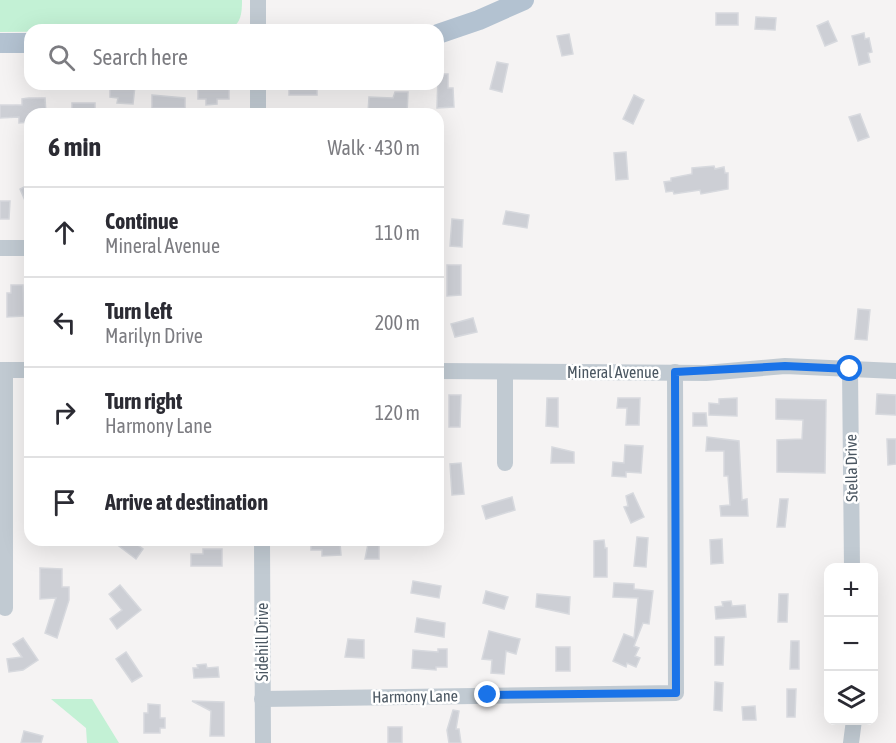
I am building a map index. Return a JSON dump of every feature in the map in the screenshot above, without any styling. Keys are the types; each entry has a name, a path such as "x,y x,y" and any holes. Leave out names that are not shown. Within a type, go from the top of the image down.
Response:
{"main road":[{"path":"444,32 479,20 524,0"},
{"path":"0,43 24,43"}],"street":[{"path":"258,0 258,24"},
{"path":"258,90 258,108"},
{"path":"0,248 24,248"},
{"name":"Mineral Avenue","path":"444,371 675,372 785,366 896,370"},
{"name":"Stella Drive","path":"850,369 852,563"},
{"path":"5,608 2,370 24,370"},
{"path":"505,372 505,463"},
{"name":"Harmony Lane","path":"262,699 676,693 675,372"},
{"name":"Sidehill Drive","path":"262,546 263,743"},
{"path":"851,743 853,725"}],"green space":[{"path":"0,0 242,0 240,19 236,24 24,24 24,32 0,32"},
{"path":"51,699 92,699 119,743 87,743 86,728"}],"building":[{"path":"716,13 738,13 738,25 716,25"},
{"path":"756,17 776,18 775,30 755,29"},
{"path":"828,21 837,41 825,46 817,26"},
{"path":"864,33 865,39 869,38 872,52 868,53 870,62 859,65 852,36"},
{"path":"569,34 573,54 562,56 557,36"},
{"path":"497,62 508,64 502,92 490,89"},
{"path":"444,74 448,74 448,88 453,88 454,107 437,108 438,90 444,90"},
{"path":"110,90 135,90 133,104 117,103 118,98 110,97"},
{"path":"198,90 229,90 229,99 217,99 217,104 206,105 206,99 198,99"},
{"path":"289,90 317,90 317,95 289,95"},
{"path":"395,92 408,92 407,108 368,108 369,97 393,98"},
{"path":"152,95 185,98 185,108 152,108"},
{"path":"634,95 644,100 633,124 623,119"},
{"path":"45,98 46,108 24,108 24,123 19,123 19,117 0,118 0,105 22,105 22,99"},
{"path":"72,103 95,103 95,108 72,108"},
{"path":"860,114 869,137 858,141 849,117"},
{"path":"626,152 628,179 616,180 614,153"},
{"path":"714,166 715,169 724,167 725,173 728,173 728,189 701,194 700,190 674,194 673,191 666,192 664,182 671,181 671,178 692,174 692,168"},
{"path":"0,201 10,201 9,219 0,219"},
{"path":"506,211 529,215 527,228 503,224"},
{"path":"452,219 463,220 462,247 450,246"},
{"path":"447,265 461,265 461,295 447,296"},
{"path":"11,285 23,285 24,316 7,317 7,293 11,293"},
{"path":"858,309 870,310 867,340 855,339"},
{"path":"473,318 477,332 455,337 451,324"},
{"path":"877,394 896,395 896,415 876,414"},
{"path":"449,395 461,395 460,427 449,427"},
{"path":"547,398 558,398 558,427 546,426"},
{"path":"618,398 640,398 639,425 626,425 627,408 617,408"},
{"path":"737,398 737,416 709,415 709,403 719,404 719,399"},
{"path":"776,399 826,400 825,473 777,472 777,440 802,439 803,420 776,419"},
{"path":"693,413 706,413 707,426 693,426"},
{"path":"707,437 739,441 742,500 747,499 748,516 721,516 720,506 730,505 728,476 724,476 724,451 706,451"},
{"path":"887,439 896,439 896,464 888,465"},
{"path":"625,445 643,446 641,473 626,472 626,477 612,476 613,462 624,463"},
{"path":"552,447 574,452 574,463 551,463"},
{"path":"461,463 464,494 452,495 450,464"},
{"path":"633,493 644,517 631,523 624,507 628,506 626,496"},
{"path":"512,497 515,510 486,519 482,506"},
{"path":"780,499 788,499 785,527 777,527"},
{"path":"637,537 648,538 646,567 634,566"},
{"path":"722,539 723,563 711,564 710,540"},
{"path":"604,540 605,548 607,548 607,577 594,577 594,541"},
{"path":"119,546 139,546 143,549 136,559"},
{"path":"311,546 340,546 341,555 322,556 322,550 311,550"},
{"path":"368,546 379,546 379,559 365,559"},
{"path":"203,549 222,549 222,566 191,566 191,554 203,554"},
{"path":"40,568 62,569 62,587 69,587 69,600 57,638 45,633 56,598 40,599"},
{"path":"413,581 441,586 439,598 411,593"},
{"path":"614,583 634,584 634,589 653,591 649,624 643,623 634,646 639,648 635,656 640,658 636,667 627,663 626,667 613,661 624,634 634,638 638,598 613,597"},
{"path":"120,585 141,610 117,629 110,619 122,610 109,594"},
{"path":"486,591 508,597 504,609 483,603"},
{"path":"537,594 570,597 569,614 536,607"},
{"path":"779,594 788,594 787,622 778,622"},
{"path":"731,601 732,606 745,605 746,617 716,619 715,607 723,606 722,602"},
{"path":"417,618 445,623 444,637 415,632"},
{"path":"489,631 520,639 516,654 506,651 504,674 491,673 492,660 482,659"},
{"path":"715,637 724,637 723,665 715,665"},
{"path":"23,638 38,660 23,670 9,672 7,659 22,657 13,644"},
{"path":"348,639 364,640 364,658 345,657"},
{"path":"791,641 799,641 799,669 790,669"},
{"path":"556,647 570,647 570,671 556,671"},
{"path":"438,649 447,649 447,667 436,667 436,670 412,668 413,650 438,652"},
{"path":"126,652 142,676 132,682 116,659"},
{"path":"206,664 207,668 218,667 219,677 194,678 193,668"},
{"path":"715,682 723,683 722,711 714,710"},
{"path":"787,689 796,689 795,717 787,717"},
{"path":"192,701 224,702 224,736 210,736 211,711"},
{"path":"148,704 160,705 160,718 165,718 165,728 160,728 160,733 144,733 144,713 148,713"},
{"path":"755,706 756,720 743,720 742,707"},
{"path":"453,710 459,711 456,729 459,729 461,743 449,743 447,730"},
{"path":"388,727 402,727 402,743 388,743"},
{"path":"24,731 43,736 41,743 21,743"}],"route":[{"path":"488,695 676,693 675,372 706,373 785,366 850,369"}]}
